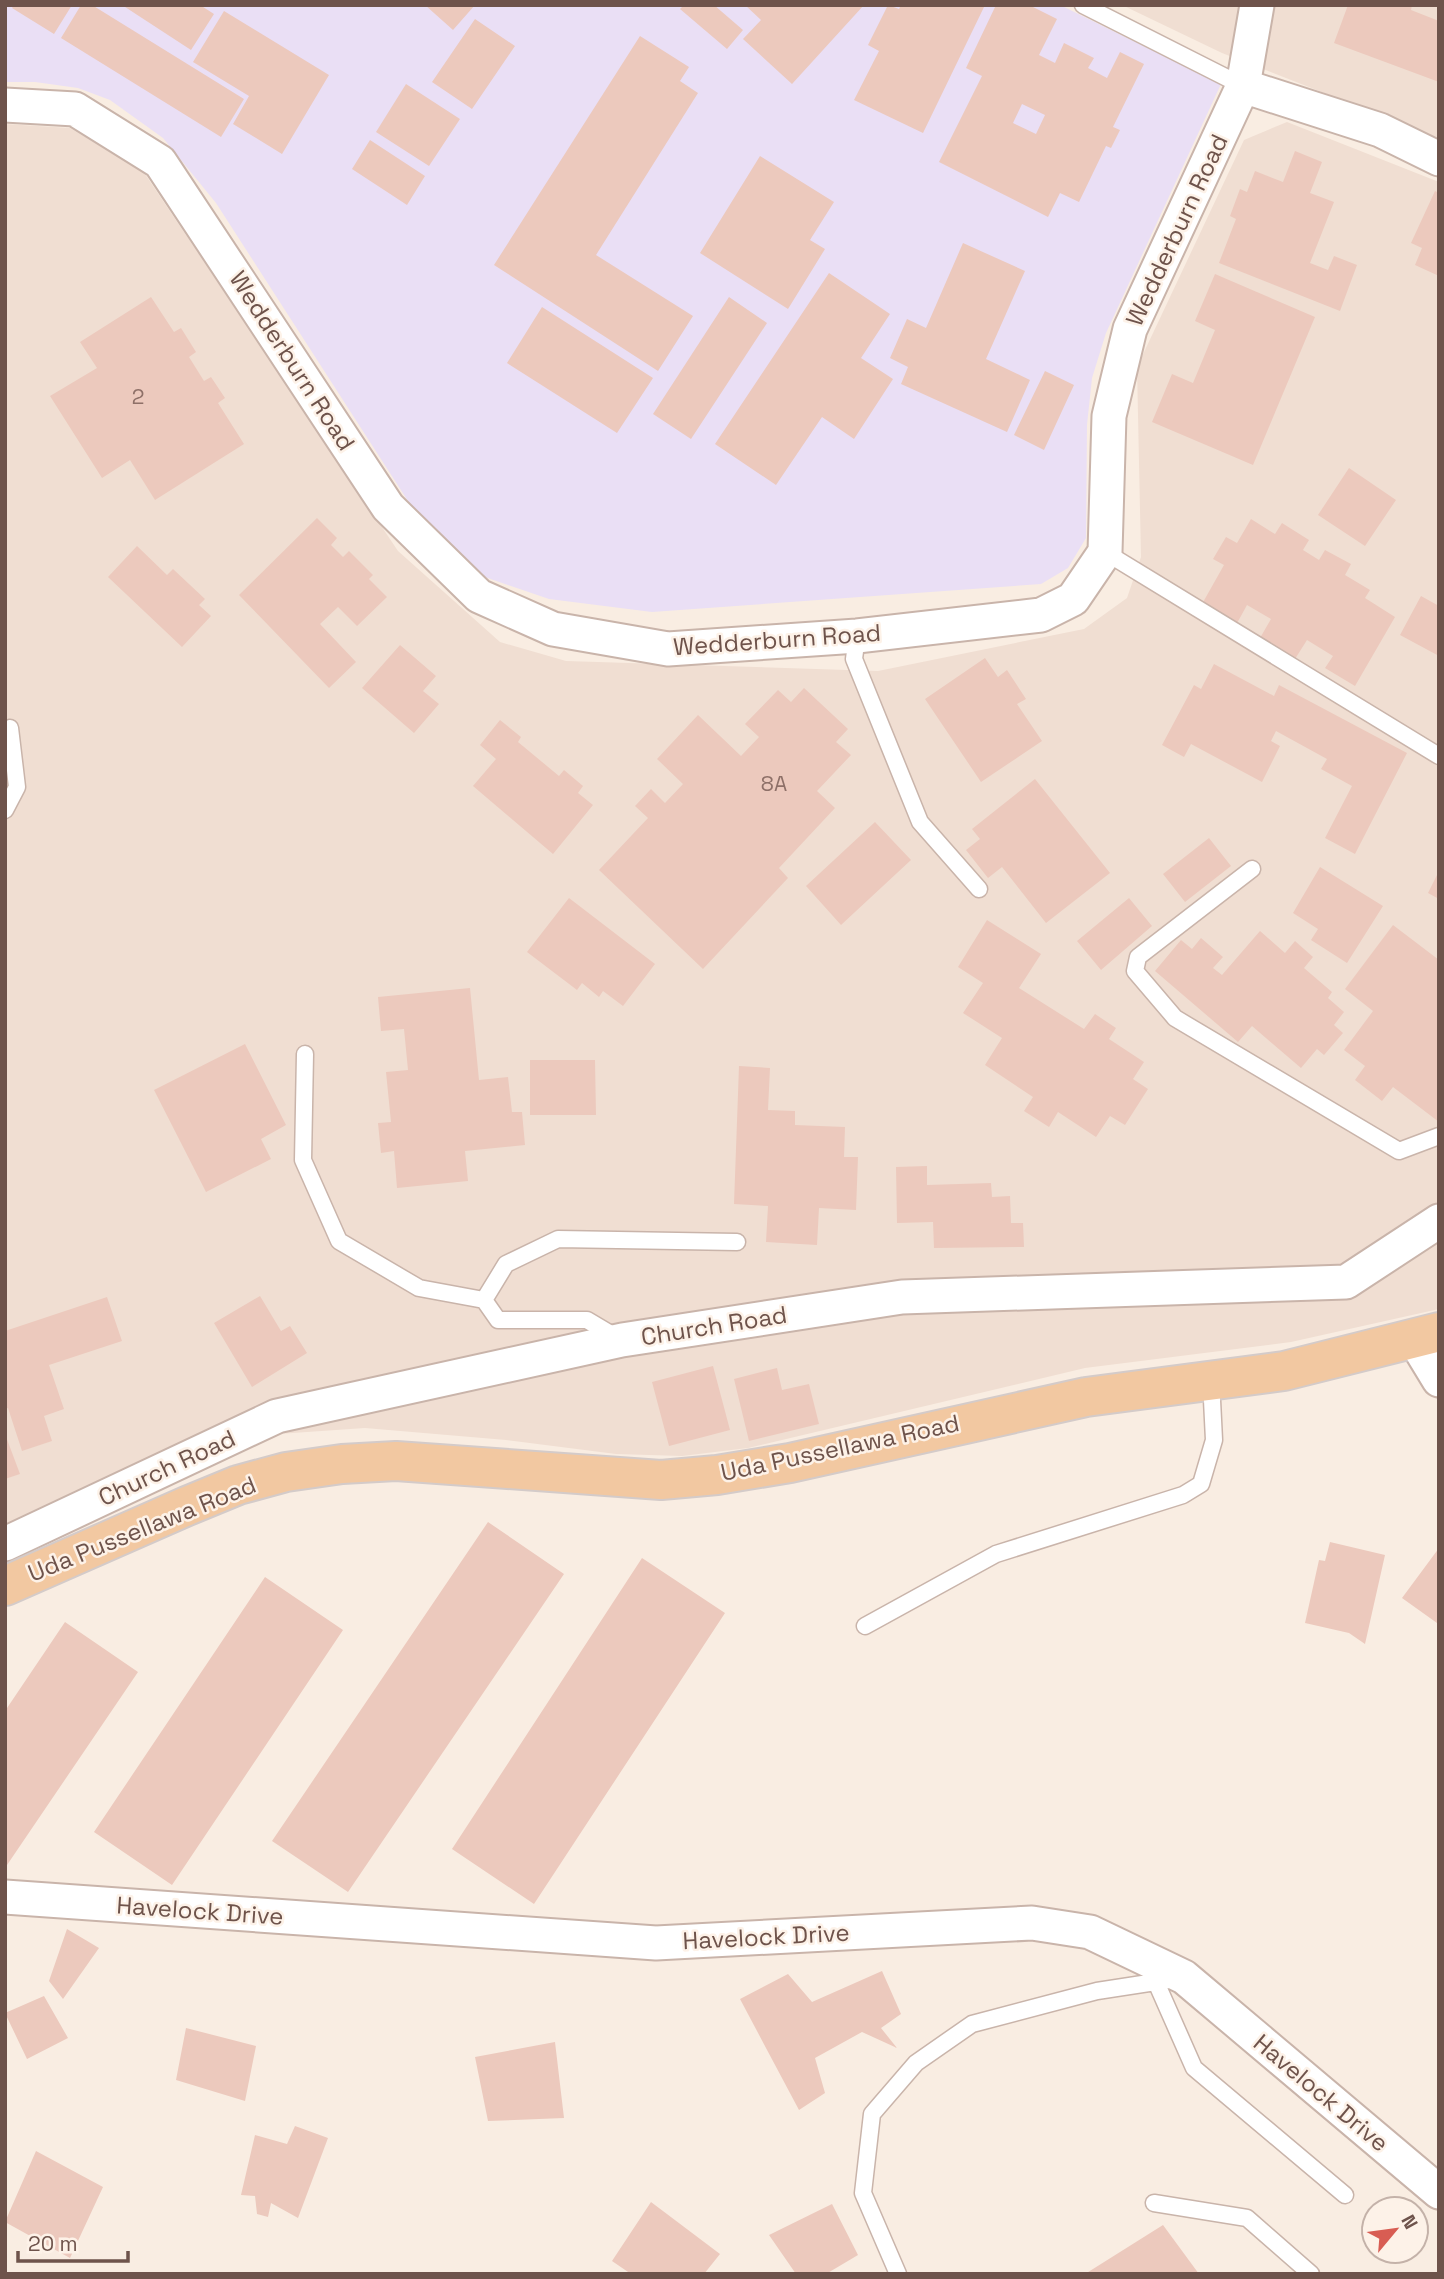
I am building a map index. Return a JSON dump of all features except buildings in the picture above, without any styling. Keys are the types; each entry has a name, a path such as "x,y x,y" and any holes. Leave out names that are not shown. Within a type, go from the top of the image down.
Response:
{"main road":[{"name":"Uda Pussellawa Road","path":"5,1586 238,1485 286,1472 342,1464 396,1461 661,1480 717,1475 790,1464 1086,1397 1284,1371 1426,1335"}],"street":[{"name":"Wedderburn Road","path":"5,104 75,109 160,162 388,507 479,596 553,629 668,649 857,636 1041,615 1073,599 1105,552 1109,416 1130,329 1243,86 1257,5"},
{"path":"1243,86 1380,130 1439,159"},
{"name":"Church Road","path":"5,1544 277,1416 622,1340 902,1297 1346,1282 1439,1221"},
{"path":"1426,1335 1439,1380"},
{"name":"Havelock Drive","path":"5,1897 656,1943 1032,1923 1090,1932 1170,1979 1439,2192"}],"lane":[{"path":"1083,5 1243,86"},
{"path":"1105,552 1439,756"},
{"path":"857,636 854,659 920,822 979,889"},
{"path":"5,810 17,787 10,729"},
{"path":"1252,869 1138,957 1135,971 1175,1018 1399,1151 1439,1136"},
{"path":"305,1054 303,1160 339,1241 419,1288 485,1300 498,1320 587,1320 622,1340"},
{"path":"485,1300 506,1264 558,1239 737,1242"},
{"path":"865,1626 996,1554 1183,1495 1200,1484 1214,1440 1211,1380"},
{"path":"898,2274 863,2193 872,2114 916,2063 972,2024 1097,1991 1170,1979 1194,2068 1345,2195"},
{"path":"1154,2203 1247,2218 1311,2274"}],"shaded area":[{"path":"5,5 1060,5 1221,84 1106,333 1092,378 1087,425 1086,538 1068,568 1041,584 652,612 549,599 479,575 417,515 216,203 163,138 110,100 78,88 35,82 5,82"},
{"path":"1122,5 1439,5 1439,138 1222,53"},
{"path":"1287,122 1439,182 1439,1309 1291,1342 1085,1368 748,1448 682,1456 616,1454 506,1440 365,1428 278,1434 221,1457 5,1561 5,124 70,128 143,171 398,551 500,642 566,661 878,671 1084,629 1127,598 1141,557 1137,367 1244,140"}]}
